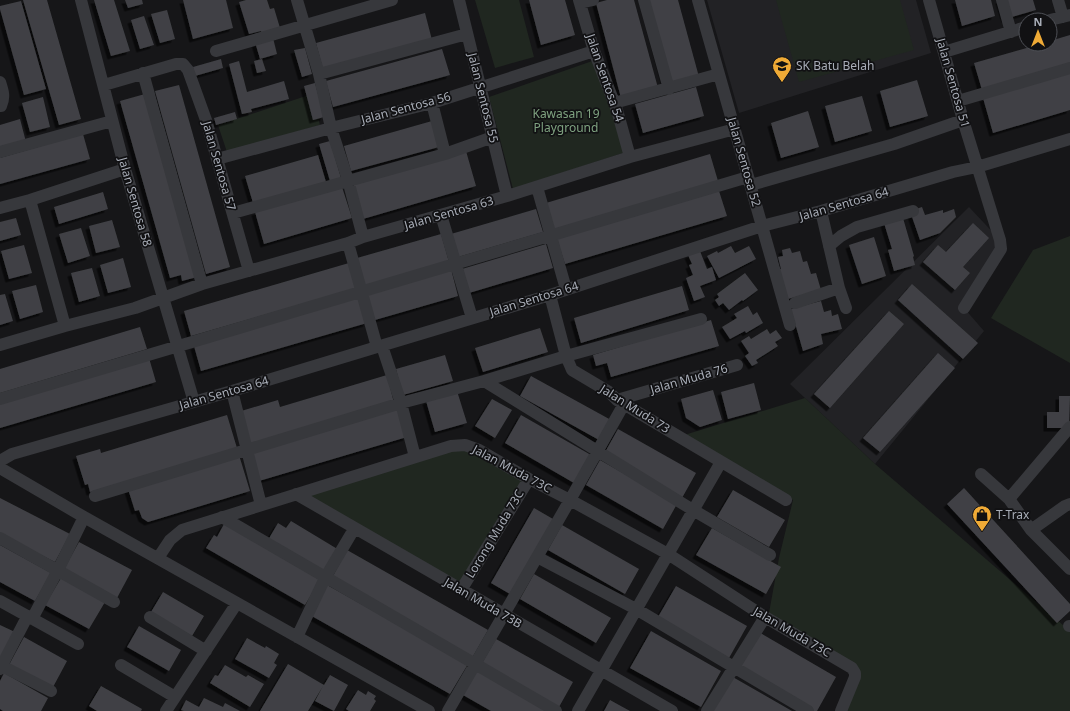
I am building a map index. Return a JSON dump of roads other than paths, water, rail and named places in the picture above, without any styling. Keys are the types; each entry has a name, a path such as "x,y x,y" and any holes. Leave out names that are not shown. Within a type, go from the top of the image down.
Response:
{"street":[{"name":"Jalan Sentosa 58","path":"81,0 125,169 194,402"},
{"path":"297,0 319,74 331,128 348,180 363,237"},
{"path":"216,51 304,24 392,0"},
{"name":"Jalan Sentosa 55","path":"459,0 508,196"},
{"path":"579,2 593,0"},
{"path":"644,0 669,89"},
{"name":"Jalan Sentosa 52","path":"698,0 790,325"},
{"name":"Jalan Sentosa 51","path":"929,0 963,120 1000,240 1001,248 964,308"},
{"path":"1002,0 1011,32"},
{"path":"1058,0 1066,16"},
{"name":"Jalan Sentosa 54","path":"579,2 594,51 614,103 630,157"},
{"path":"944,52 1018,30"},
{"path":"319,74 467,34"},
{"name":"Jalan Sentosa 56","path":"217,159 331,128 432,103 594,51"},
{"name":"Jalan Sentosa 57","path":"143,73 176,64 183,64 188,70 206,120 249,271"},
{"path":"958,101 1070,68"},
{"path":"104,85 143,73 202,284"},
{"path":"614,103 719,74"},
{"path":"0,82 4,93 4,100 0,106"},
{"path":"432,103 445,154"},
{"path":"0,399 551,236 749,181 894,144 963,120"},
{"path":"0,152 112,121"},
{"name":"Jalan Sentosa 63","path":"0,345 135,308 202,284 508,196 630,157 735,129"},
{"path":"233,213 445,154 493,137"},
{"name":"Jalan Sentosa 64","path":"0,461 12,454 379,347 762,226 821,211 953,172 977,167 1070,139"},
{"path":"0,208 30,200 125,169"},
{"path":"537,187 566,289"},
{"path":"30,200 65,326"},
{"path":"821,211 839,288 846,308"},
{"path":"829,246 841,236 858,227 913,211"},
{"path":"441,215 472,318"},
{"path":"348,243 360,292 401,404 415,457"},
{"path":"795,303 839,288"},
{"name":"Jalan Muda 73","path":"550,294 566,356 572,370 609,392 621,402 786,500"},
{"path":"95,496 247,449 401,404 566,356 701,319"},
{"name":"Jalan Muda 76","path":"621,402 737,365"},
{"path":"484,381 693,510 770,555"},
{"path":"232,391 261,505"},
{"path":"448,711 570,500 597,451 621,402"},
{"path":"1009,499 1070,427"},
{"name":"Jalan Muda 73C","path":"158,558 170,540 182,530 451,446 465,444 479,450 529,479 668,554 765,617 847,664 854,670 855,676 841,711"},
{"path":"578,711 721,462"},
{"path":"0,468 84,517 429,711"},
{"path":"981,474 1009,499 1031,530 1070,569"},
{"name":"Lorong Muda 73C","path":"461,590 529,479"},
{"name":"Jalan Muda 73B","path":"296,494 354,529 672,711"},
{"path":"1031,530 1070,504"},
{"path":"51,691 1,667 58,570 84,517"},
{"path":"222,517 556,711"},
{"path":"297,637 325,578 354,529"},
{"path":"0,538 114,602"},
{"path":"537,557 636,609 808,711"},
{"path":"0,601 78,644"},
{"path":"166,711 237,603"},
{"path":"707,711 765,617"},
{"path":"150,618 206,651"},
{"path":"121,665 176,697"}],"place":[{"name":"SK Batu Belah","path":"782,83"},
{"name":"T-Trax","path":"982,532"}],"park label":[{"name":"Kawasan 19 Playground","path":"566,121"}]}
